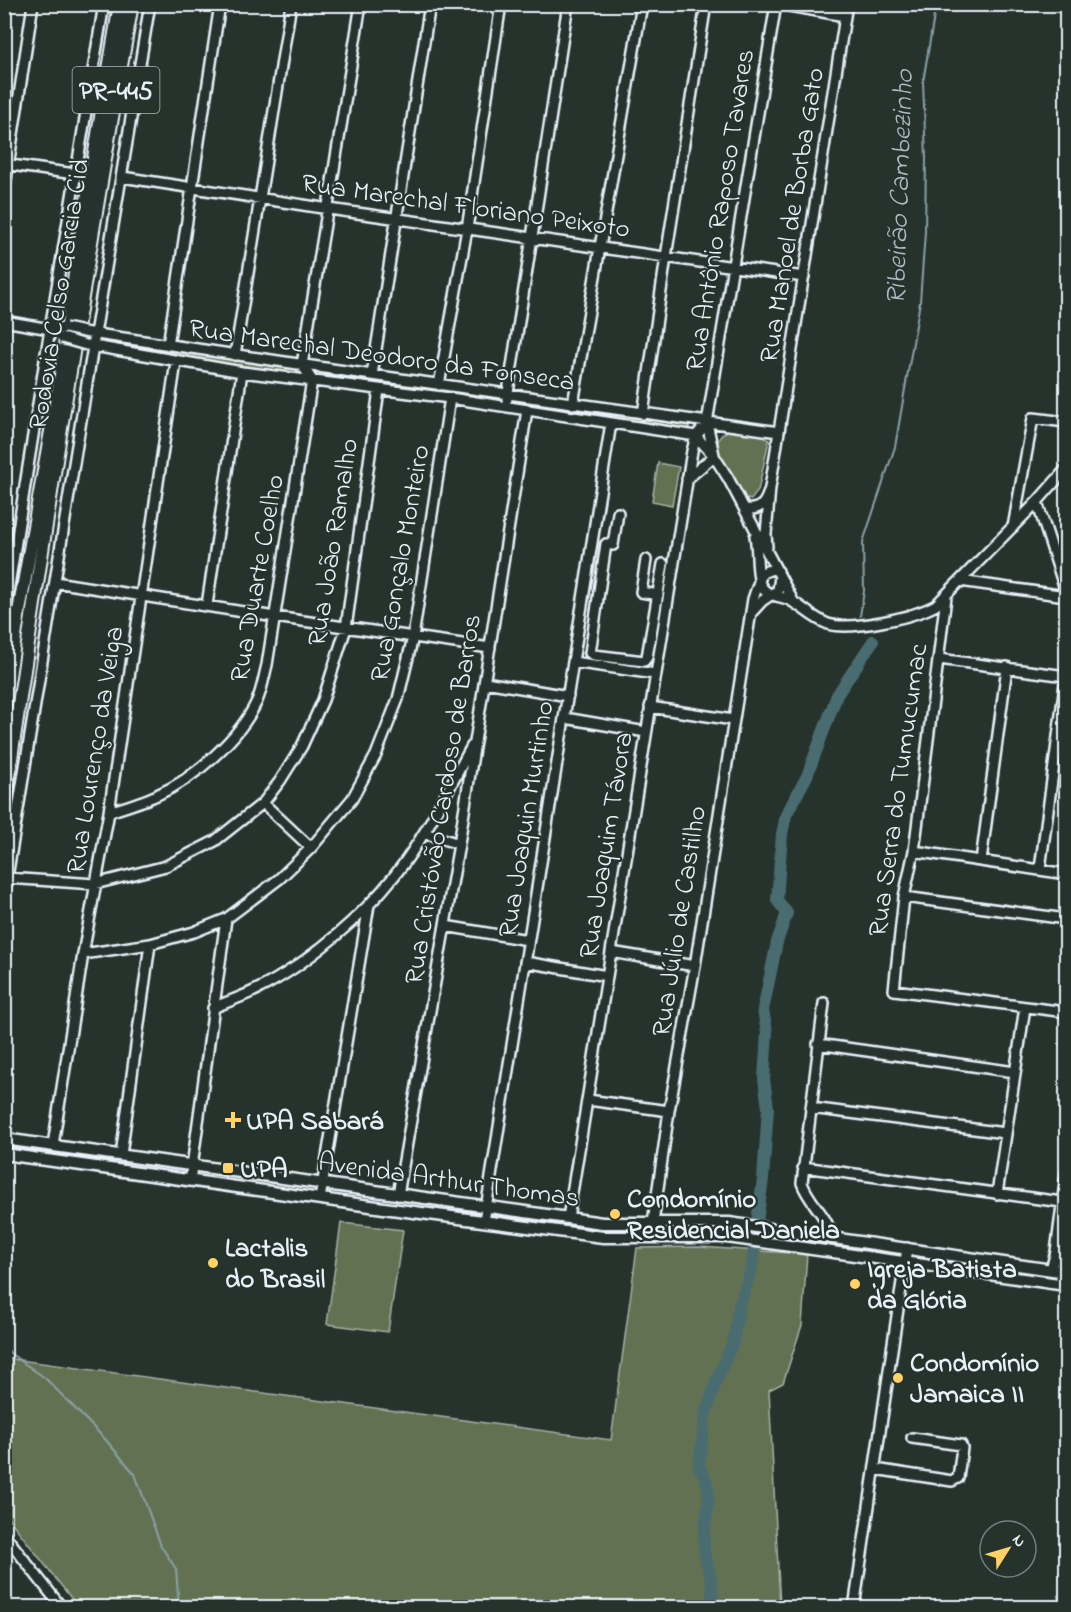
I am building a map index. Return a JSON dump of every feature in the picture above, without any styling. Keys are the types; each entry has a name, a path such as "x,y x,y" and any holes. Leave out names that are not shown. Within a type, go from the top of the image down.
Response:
{"highway":[{"name":"Rodovia Celso Garcia Cid","path":"4,709 120,4"},
{"name":"Rodovia Celso Garcia Cid","path":"4,806 51,484 101,176 132,4"}],"main road":[{"name":"Avenida Arthur Thomas","path":"4,1139 568,1218 602,1222 729,1223 1060,1271"},
{"path":"75,1164 77,1156 84,1149"},
{"name":"Avenida Arthur Thomas","path":"4,1155 603,1237 727,1237 1063,1284"}],"street":[{"path":"4,193 33,4"},
{"name":"PR-445","path":"4,617 104,4"},
{"name":"PR-445","path":"4,896 55,582 89,346 122,177 150,4"},
{"path":"168,345 220,4"},
{"path":"235,355 291,4"},
{"path":"312,380 302,365 361,4"},
{"path":"372,375 430,4"},
{"path":"439,385 467,229 501,4"},
{"path":"506,407 568,4"},
{"path":"573,404 642,4"},
{"path":"643,414 706,4"},
{"path":"777,4 845,16"},
{"name":"Rua Antônio Raposo Tavares","path":"707,423 777,4"},
{"name":"Rua Manoel de Borba Gato","path":"779,432 847,4"},
{"path":"7,164 75,174"},
{"name":"Rua Marechal Floriano Peixoto","path":"122,177 396,219 804,277"},
{"path":"4,321 50,329 62,338 89,346 176,362 450,398 696,436 714,456 793,601"},
{"name":"Rua Marechal Deodoro da Fonseca","path":"50,329 65,328 439,385 779,432"},
{"name":"Rua Lourenço da Veiga","path":"53,1145 83,954 109,812 176,362"},
{"path":"207,605 242,372"},
{"name":"Rua Duarte Coelho","path":"109,812 158,795 194,772 227,743 243,724 257,700 267,665 312,380"},
{"name":"Rua João Ramalho","path":"7,878 96,884 166,866 215,841 263,802 280,781 302,746 323,700 346,627 379,390"},
{"name":"Rua Gonçalo Monteiro","path":"83,954 150,944 194,932 226,919 279,879 311,848 352,799 376,755 398,699 413,637 450,398"},
{"name":"Rua Cristóvão Cardoso de Barros","path":"398,1195 459,844 527,410"},
{"path":"1013,527 1033,418 1066,422"},
{"name":"Rua Joaquin Murtinho","path":"484,1221 611,423"},
{"path":"707,423 714,456"},
{"name":"Rua Joaquim Távora","path":"568,1218 687,479 696,436 707,423"},
{"path":"768,552 766,534 770,488 779,432"},
{"path":"687,479 714,456"},
{"path":"779,573 766,570 759,579 762,587 772,595 793,601 816,619 829,624 845,626 879,622 928,610 946,597 1066,469"},
{"path":"744,509 756,510 763,506 770,488"},
{"path":"960,581 1066,594 1037,502"},
{"path":"618,513 613,545 606,544 590,650 594,655 612,662 655,674"},
{"name":"Rua Júlio de Castilho","path":"651,1237 669,1112 695,966 733,720 753,599 759,579 759,551 753,526"},
{"path":"646,560 641,592 657,595"},
{"path":"573,662 644,661 647,657 663,564"},
{"path":"752,612 780,586 779,573"},
{"path":"55,582 490,648"},
{"name":"Rua Serra do Tumucumac","path":"946,597 914,851 904,897 894,990 1025,1007"},
{"path":"939,659 1066,676 1041,869"},
{"path":"981,861 1007,667"},
{"path":"485,682 568,696"},
{"path":"650,707 733,720"},
{"path":"565,718 646,732"},
{"path":"213,1008 261,988 300,963 369,905 396,875 424,833 476,738"},
{"path":"263,802 311,848"},
{"path":"424,833 459,844"},
{"path":"914,851 1066,874"},
{"path":"904,897 1066,919"},
{"path":"320,1199 369,905"},
{"path":"190,1181 226,919"},
{"path":"445,926 528,939"},
{"path":"121,1155 150,944"},
{"path":"611,952 695,966"},
{"path":"525,962 607,976"},
{"path":"824,1003 802,1183 806,1194 831,1227 832,1237"},
{"path":"997,1194 1025,1007 1066,1012"},
{"path":"818,1044 1015,1072"},
{"path":"588,1100 669,1112"},
{"path":"811,1108 1005,1133"},
{"path":"803,1167 1062,1202"},
{"path":"1063,1284 1056,1252 1066,1175"},
{"path":"1059,1217 1066,1224"},
{"path":"1056,1252 1060,1242 1066,1236"},
{"path":"854,1608 907,1248"},
{"path":"1060,1271 1066,1257"},
{"path":"875,1469 952,1481 958,1478 963,1448 961,1445 912,1438"},
{"path":"4,1534 62,1608"}],"green space":[{"path":"98,341 302,369 304,374 99,347"},
{"path":"322,371 500,397 502,400 501,402 321,378 319,374"},
{"path":"514,399 687,423 689,427 686,429 516,405 513,403"},
{"path":"729,430 761,434 769,440 758,491 751,500 744,498 717,448 720,437"},
{"path":"658,463 679,467 672,505 652,501"},
{"path":"341,1223 403,1230 388,1332 327,1324"},
{"path":"699,1247 807,1254 802,1325 783,1383 769,1390 780,1607 78,1607 5,1514 5,1358 611,1440 637,1248"}],"waterway":[{"name":"Ribeirão Cambezinho","path":"860,616 864,591 863,542 895,447 920,302 925,232 926,158 923,82 936,4"},
{"name":"Ribeirão Cambezinho","path":"757,1222 763,1179 768,1108 764,1079 767,1032 763,1010 777,942 787,913 777,900 782,834 786,815 807,776 837,695 873,641"},
{"name":"Ribeirão Cambezinho","path":"710,1608 712,1584 704,1549 709,1497 705,1477 699,1467 705,1415 733,1342 739,1306 752,1267 754,1250"},
{"path":"4,1345 11,1354 45,1378 105,1439 135,1474 161,1546 176,1569 179,1608"}],"place":[{"name":"UPA Sabará","path":"233,1120"},
{"name":"UPA","path":"228,1168"},
{"name":"Condomínio Residencial Daniela","path":"615,1214"},
{"name":"Lactalis do Brasil","path":"213,1263"},
{"name":"Igreja Batista da Glória","path":"855,1284"},
{"name":"Condomínio Jamaica II","path":"898,1378"}]}
